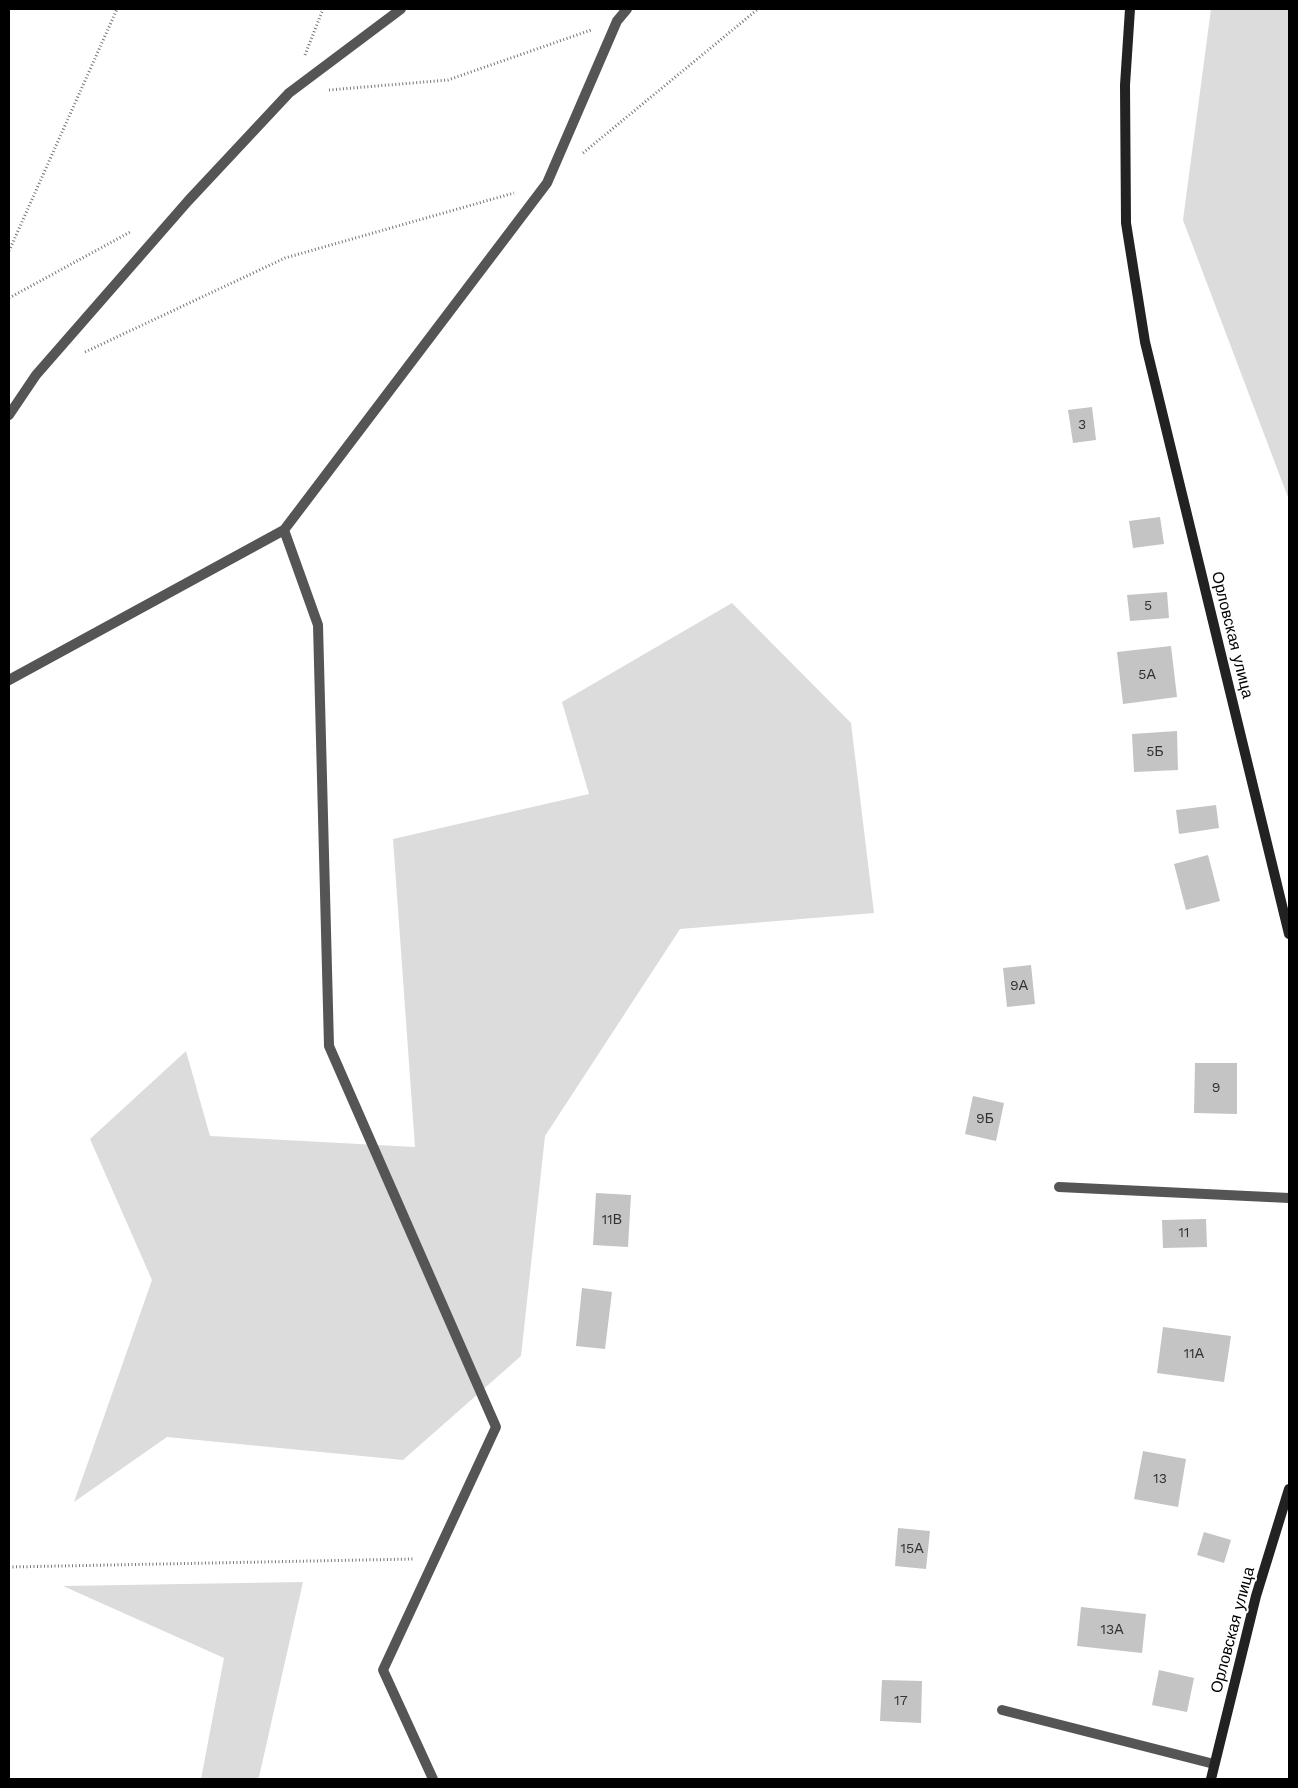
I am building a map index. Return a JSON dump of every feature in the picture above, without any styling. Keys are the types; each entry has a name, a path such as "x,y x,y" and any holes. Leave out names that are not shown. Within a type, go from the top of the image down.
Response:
{"main road":[{"name":"Орловская улица","path":"1130,9 1125,86 1126,223 1145,342 1289,934"},
{"name":"Орловская улица","path":"1211,1779 1256,1596 1289,1489"}],"street":[{"path":"9,415 36,375 188,201 289,93 402,9"},
{"path":"9,680 284,530 547,183 617,21 627,9"},
{"path":"284,530 318,625 329,1046 496,1427 383,1670 433,1779"},
{"path":"1059,1187 1289,1198"},
{"path":"1002,1710 1214,1764"}],"path":[{"path":"9,252 117,9"},
{"path":"303,60 323,9"},
{"path":"577,158 758,9"},
{"path":"329,90 448,80 617,21"},
{"path":"81,354 285,258 547,183"},
{"path":"9,298 136,229"},
{"path":"9,1567 435,1558"}],"shaded area":[{"path":"1211,9 1289,9 1289,500 1183,220"},
{"path":"732,603 851,723 874,913 680,929 545,1136 521,1356 403,1460 167,1437 74,1502 152,1280 90,1139 186,1051 210,1136 415,1147 393,839 589,794 562,702"},
{"path":"303,1582 259,1777 256,1779 201,1779 224,1658 63,1586"}],"building":[{"path":"1092,407 1096,440 1073,443 1068,410"},
{"path":"1160,517 1164,544 1133,548 1129,521"},
{"path":"1167,592 1169,618 1130,621 1127,595"},
{"path":"1171,646 1177,697 1123,704 1117,652"},
{"path":"1177,731 1178,770 1134,772 1132,734"},
{"path":"1216,805 1219,828 1179,834 1176,810"},
{"path":"1208,855 1220,901 1186,910 1174,864"},
{"path":"1031,965 1035,1004 1007,1007 1003,968"},
{"path":"1195,1063 1237,1063 1237,1114 1194,1113"},
{"path":"973,1096 1004,1103 996,1141 965,1134"},
{"path":"596,1193 631,1195 628,1247 593,1245"},
{"path":"1206,1219 1207,1247 1163,1248 1162,1220"},
{"path":"582,1288 612,1292 605,1349 576,1346"},
{"path":"1163,1327 1231,1336 1224,1382 1157,1373"},
{"path":"1143,1451 1186,1459 1178,1507 1134,1499"},
{"path":"898,1528 930,1531 926,1569 895,1566"},
{"path":"1204,1532 1231,1540 1224,1563 1197,1555"},
{"path":"1081,1607 1146,1614 1142,1653 1077,1646"},
{"path":"1159,1670 1194,1678 1187,1712 1152,1705"},
{"path":"882,1680 922,1681 921,1723 880,1721"}]}
